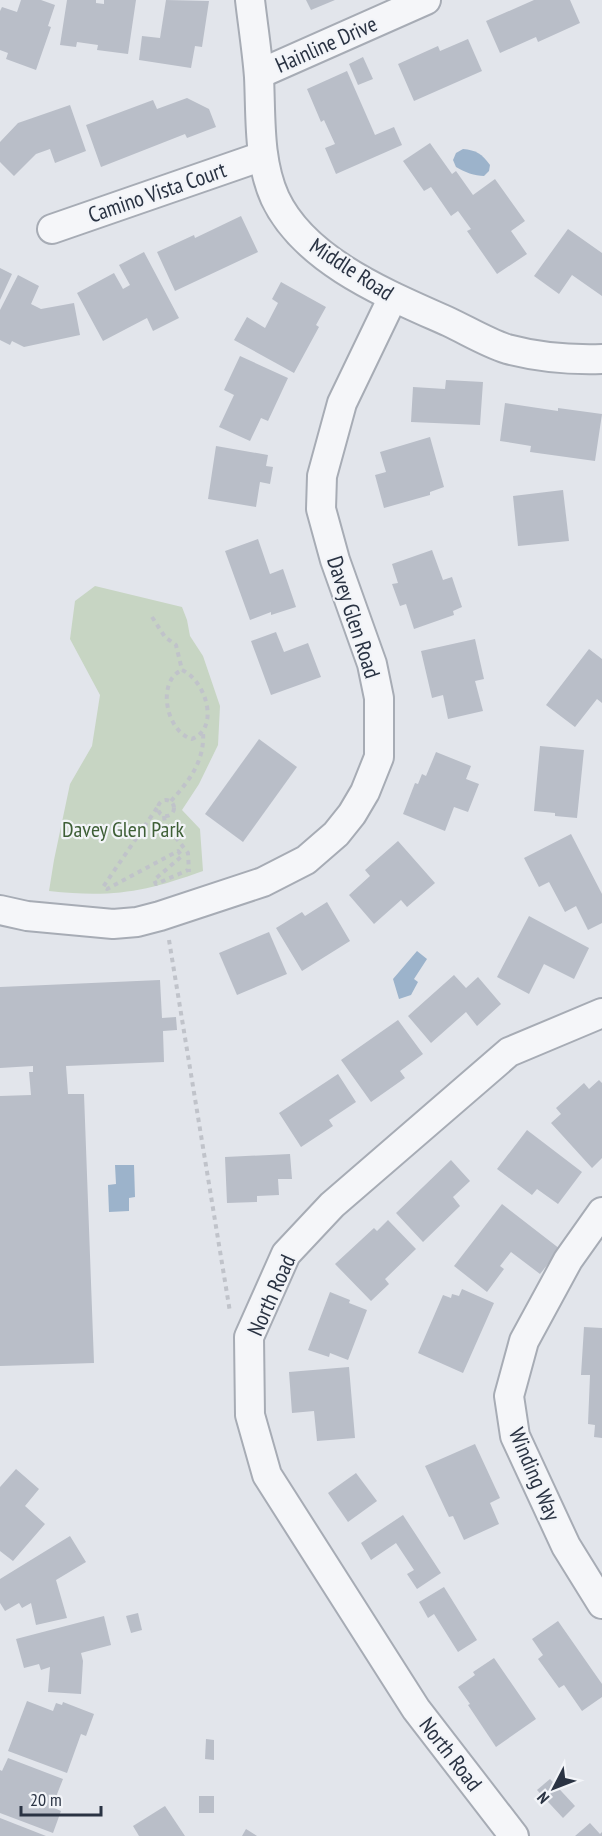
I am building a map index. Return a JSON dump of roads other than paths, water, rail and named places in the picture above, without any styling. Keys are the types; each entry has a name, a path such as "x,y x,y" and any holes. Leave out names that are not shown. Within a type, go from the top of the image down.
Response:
{"street":[{"name":"Middle Road","path":"250,0 259,74 263,156 275,198 293,226 319,252 355,276 393,297 506,348 554,357 602,359"},
{"name":"Hainline Drive","path":"259,74 426,0"},
{"name":"Camino Vista Court","path":"52,228 263,156"},
{"name":"Davey Glen Road","path":"0,910 27,916 113,924 137,922 160,916 263,882 306,860 336,834 365,792 379,757 379,698 372,664 335,560 321,509 322,476 342,403 393,297"},
{"name":"North Road","path":"514,1836 416,1709 267,1475 250,1415 249,1337 286,1254 332,1205 509,1052 602,1013"},
{"name":"Winding Way","path":"602,1212 568,1260 524,1341 509,1396 515,1436 566,1546 602,1604"}],"water":[{"path":"463,149 472,150 487,161 490,165 489,171 484,176 456,167 453,160 456,153"},
{"path":"417,951 427,959 414,979 418,982 411,995 399,999 393,979"},
{"path":"115,1165 134,1165 135,1197 129,1198 129,1211 109,1212 108,1185 116,1184"}],"park label":[{"name":"Davey Glen Park","path":"123,829"}]}
